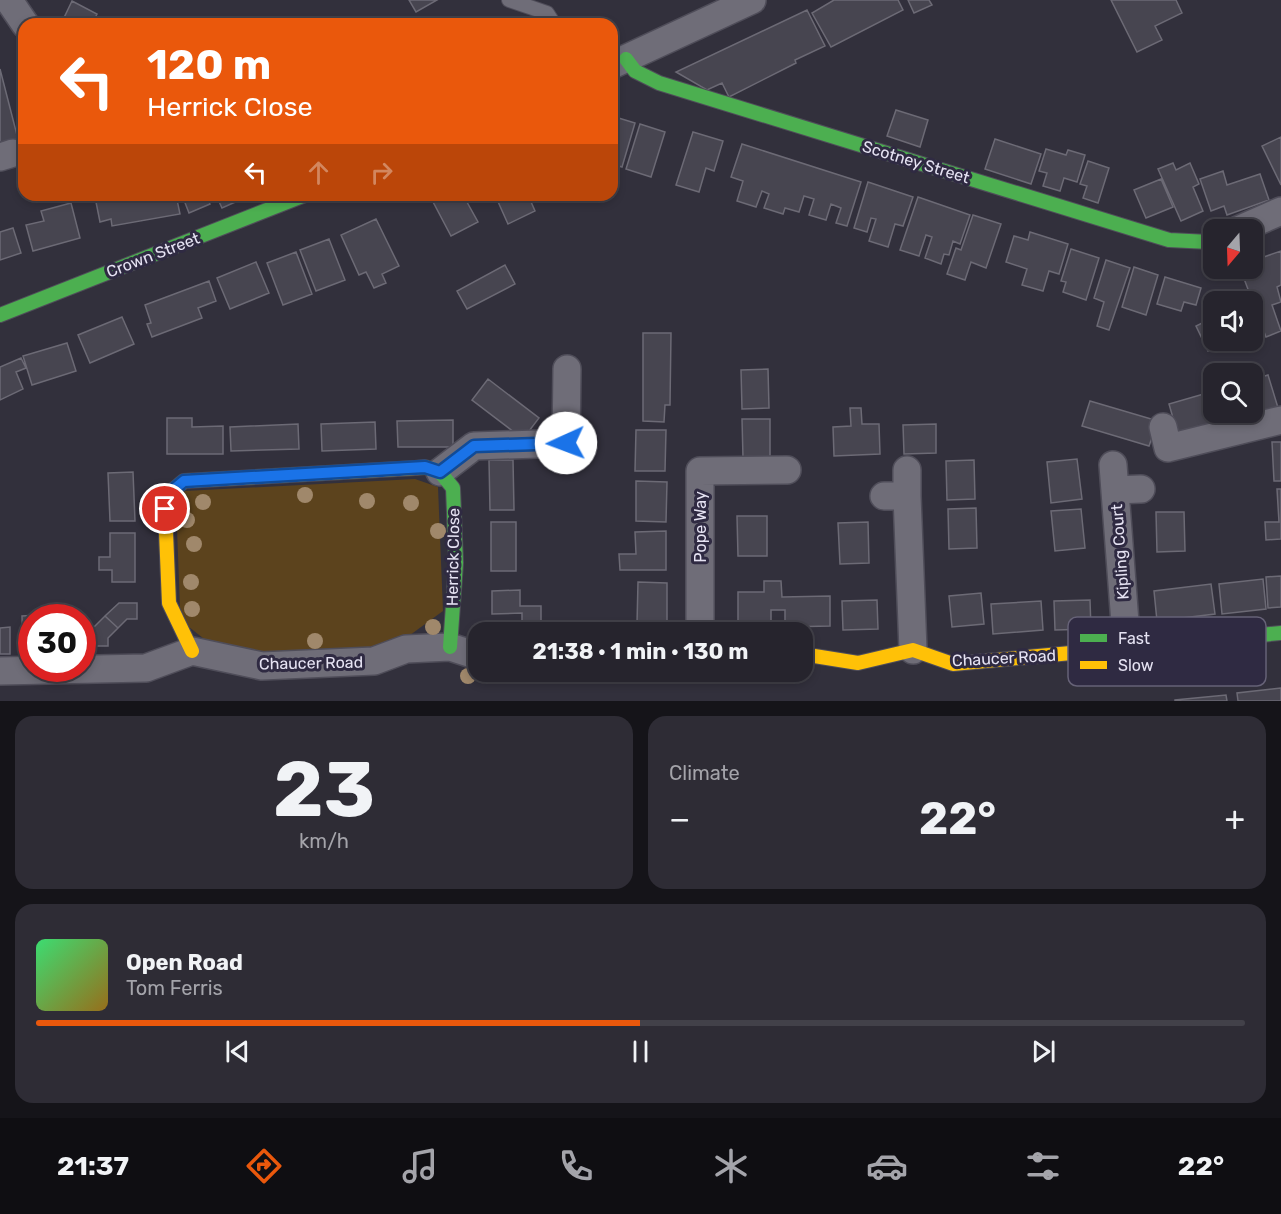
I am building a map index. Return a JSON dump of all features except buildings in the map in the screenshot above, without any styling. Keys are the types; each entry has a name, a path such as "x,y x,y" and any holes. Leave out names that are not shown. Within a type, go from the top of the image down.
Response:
{"street":[{"path":"619,62 752,0"},
{"path":"7,2 20,18"},
{"name":"Scotney Street","path":"619,62 659,83 693,94 1169,240 1203,242"},
{"name":"Crown Street","path":"0,315 290,201"},
{"path":"1263,219 1281,211"},
{"path":"0,671 146,668 192,651 176,622 169,603 165,509 172,491 184,481 425,467 440,472 474,446 566,443 567,369"},
{"path":"1163,427 1168,448 1281,420"},
{"name":"Pope Way","path":"700,622 700,471 787,470"},
{"name":"Herrick Close","path":"440,472 453,488 456,563 450,647"},
{"name":"Kipling Court","path":"1123,481 1126,617"},
{"path":"813,656 858,663 913,650 899,487"},
{"name":"Chaucer Road","path":"1266,635 1281,633"},
{"name":"Chaucer Road","path":"192,651 262,666 374,662 406,648 450,647 468,653"},
{"name":"Chaucer Road","path":"913,650 953,664 1068,654"}],"lane":[{"path":"510,0 547,13 550,18"}],"shaded area":[{"path":"415,479 438,487 443,611 406,638 374,652 284,657 213,646 189,627 180,608 176,502 185,491"}],"traffic: fast":[{"path":"626,59 635,71 659,83 1169,240 1203,242"},
{"path":"0,315 290,201"},
{"path":"415,468 425,467 440,472 453,488 456,563 450,647"},
{"path":"1266,634 1281,633"}],"traffic: slow":[{"path":"192,651 169,603 165,509 172,491 184,481 415,468"},
{"path":"813,656 858,663 913,650 953,664 1068,653"}],"route":[{"path":"165,509 172,491 184,481 425,467 440,472 474,446 566,443"}]}
